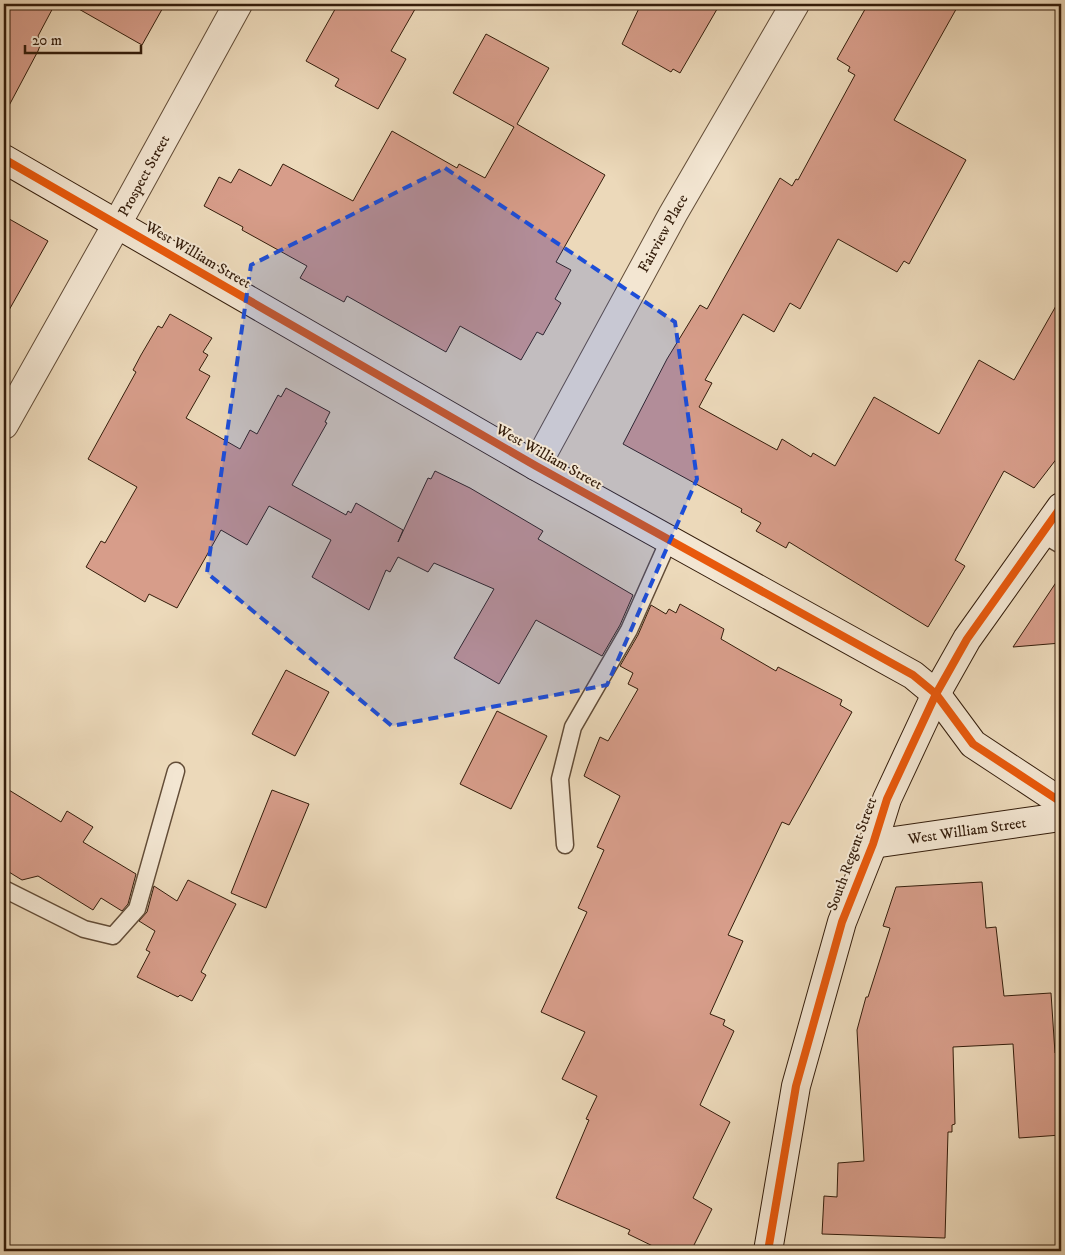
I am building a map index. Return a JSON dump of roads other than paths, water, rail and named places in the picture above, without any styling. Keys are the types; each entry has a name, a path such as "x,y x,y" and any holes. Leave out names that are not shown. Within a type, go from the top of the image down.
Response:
{"street":[{"name":"Prospect Street","path":"4,425 238,4"},
{"name":"Fairview Place","path":"536,466 673,214 795,4"},
{"name":"West William Street","path":"4,159 536,466 913,675 936,694 973,744 1061,802"},
{"name":"South Regent Street","path":"768,1251 796,1086 842,922 873,844 887,799 936,694 968,638 1052,540 1061,507"},
{"name":"West William Street","path":"873,844 1061,817"}],"lane":[{"path":"565,845 560,779 573,727 630,630 669,540"},
{"path":"4,889 84,929 112,936 138,909 176,771"}]}
